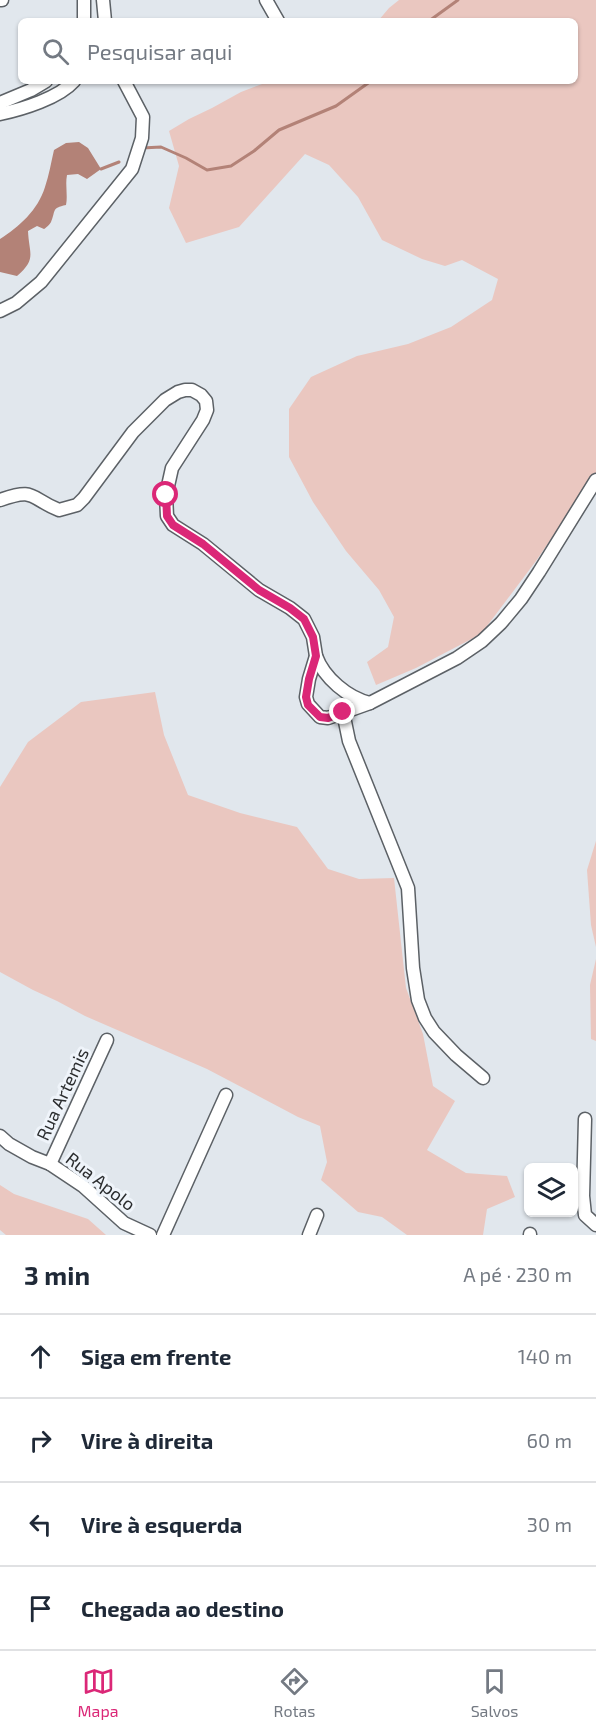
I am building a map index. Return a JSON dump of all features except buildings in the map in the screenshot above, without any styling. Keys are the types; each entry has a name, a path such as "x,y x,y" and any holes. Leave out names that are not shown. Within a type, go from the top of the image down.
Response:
{"street":[{"path":"84,0 84,18"},
{"path":"103,0 105,18"},
{"path":"266,0 276,18"},
{"path":"0,103 41,84"},
{"path":"0,114 58,94 70,84"},
{"path":"0,311 16,303 41,282 132,169 142,138 143,117 126,84"},
{"path":"0,500 30,494 59,510 77,505 151,412 165,399 178,392 192,390 206,401 207,410 172,468 166,495 167,516 173,525 203,544 259,590 304,619 313,637 316,656 323,670 339,686 360,700 370,703"},
{"path":"316,656 306,697 308,705 320,717 328,718 370,703 458,658 482,641 501,623 539,572 596,480"},
{"path":"343,712 349,741 408,888 413,968 418,1000 434,1032 483,1078"},
{"name":"Rua Artemis","path":"50,1164 107,1040"},
{"path":"163,1235 226,1095"},
{"path":"585,1119 583,1196 585,1215 596,1225"},
{"name":"Rua Apolo","path":"0,1136 9,1144 50,1164 83,1186 124,1223 150,1235"},
{"path":"309,1235 317,1215"}],"shaded area":[{"path":"399,0 596,0 596,473 536,561 481,634 416,668 376,685 367,662 388,647 394,617 379,590 346,551 313,502 289,457 289,409 311,377 357,356 408,344 451,327 492,300 498,279 462,260 445,266 422,259 382,240 358,197 329,165 305,154 239,227 186,243 169,208 179,166 169,131 241,92 262,84 578,84 578,18 381,18"},
{"path":"79,142 88,148 101,169 87,179 78,174 67,175 66,205 55,210 51,223 45,229 37,226 28,231 30,260 27,265 17,276 0,272 0,239 21,223 38,203 54,150 66,143"},
{"path":"155,692 164,735 188,795 240,813 297,827 328,869 359,879 394,878 406,988 423,1034 433,1086 455,1101 427,1150 466,1173 507,1176 515,1197 487,1209 483,1235 407,1235 382,1217 358,1212 321,1180 327,1162 320,1126 298,1117 207,1069 85,1016 0,972 0,787 28,742 81,702"},
{"path":"596,841 596,947 591,925 587,870"},
{"path":"596,959 596,1041 591,1039 590,985"},
{"path":"0,1185 14,1194 88,1219 106,1235 6,1235 0,1230"}],"waterway":[{"path":"433,18 458,0"},
{"path":"142,148 161,147 207,170 231,166 279,130 336,106 367,84"},
{"path":"101,169 119,162"}],"route":[{"path":"166,495 167,516 173,525 203,544 259,590 304,619 313,637 316,656 306,697 308,705 320,717 328,718 343,712"}]}
